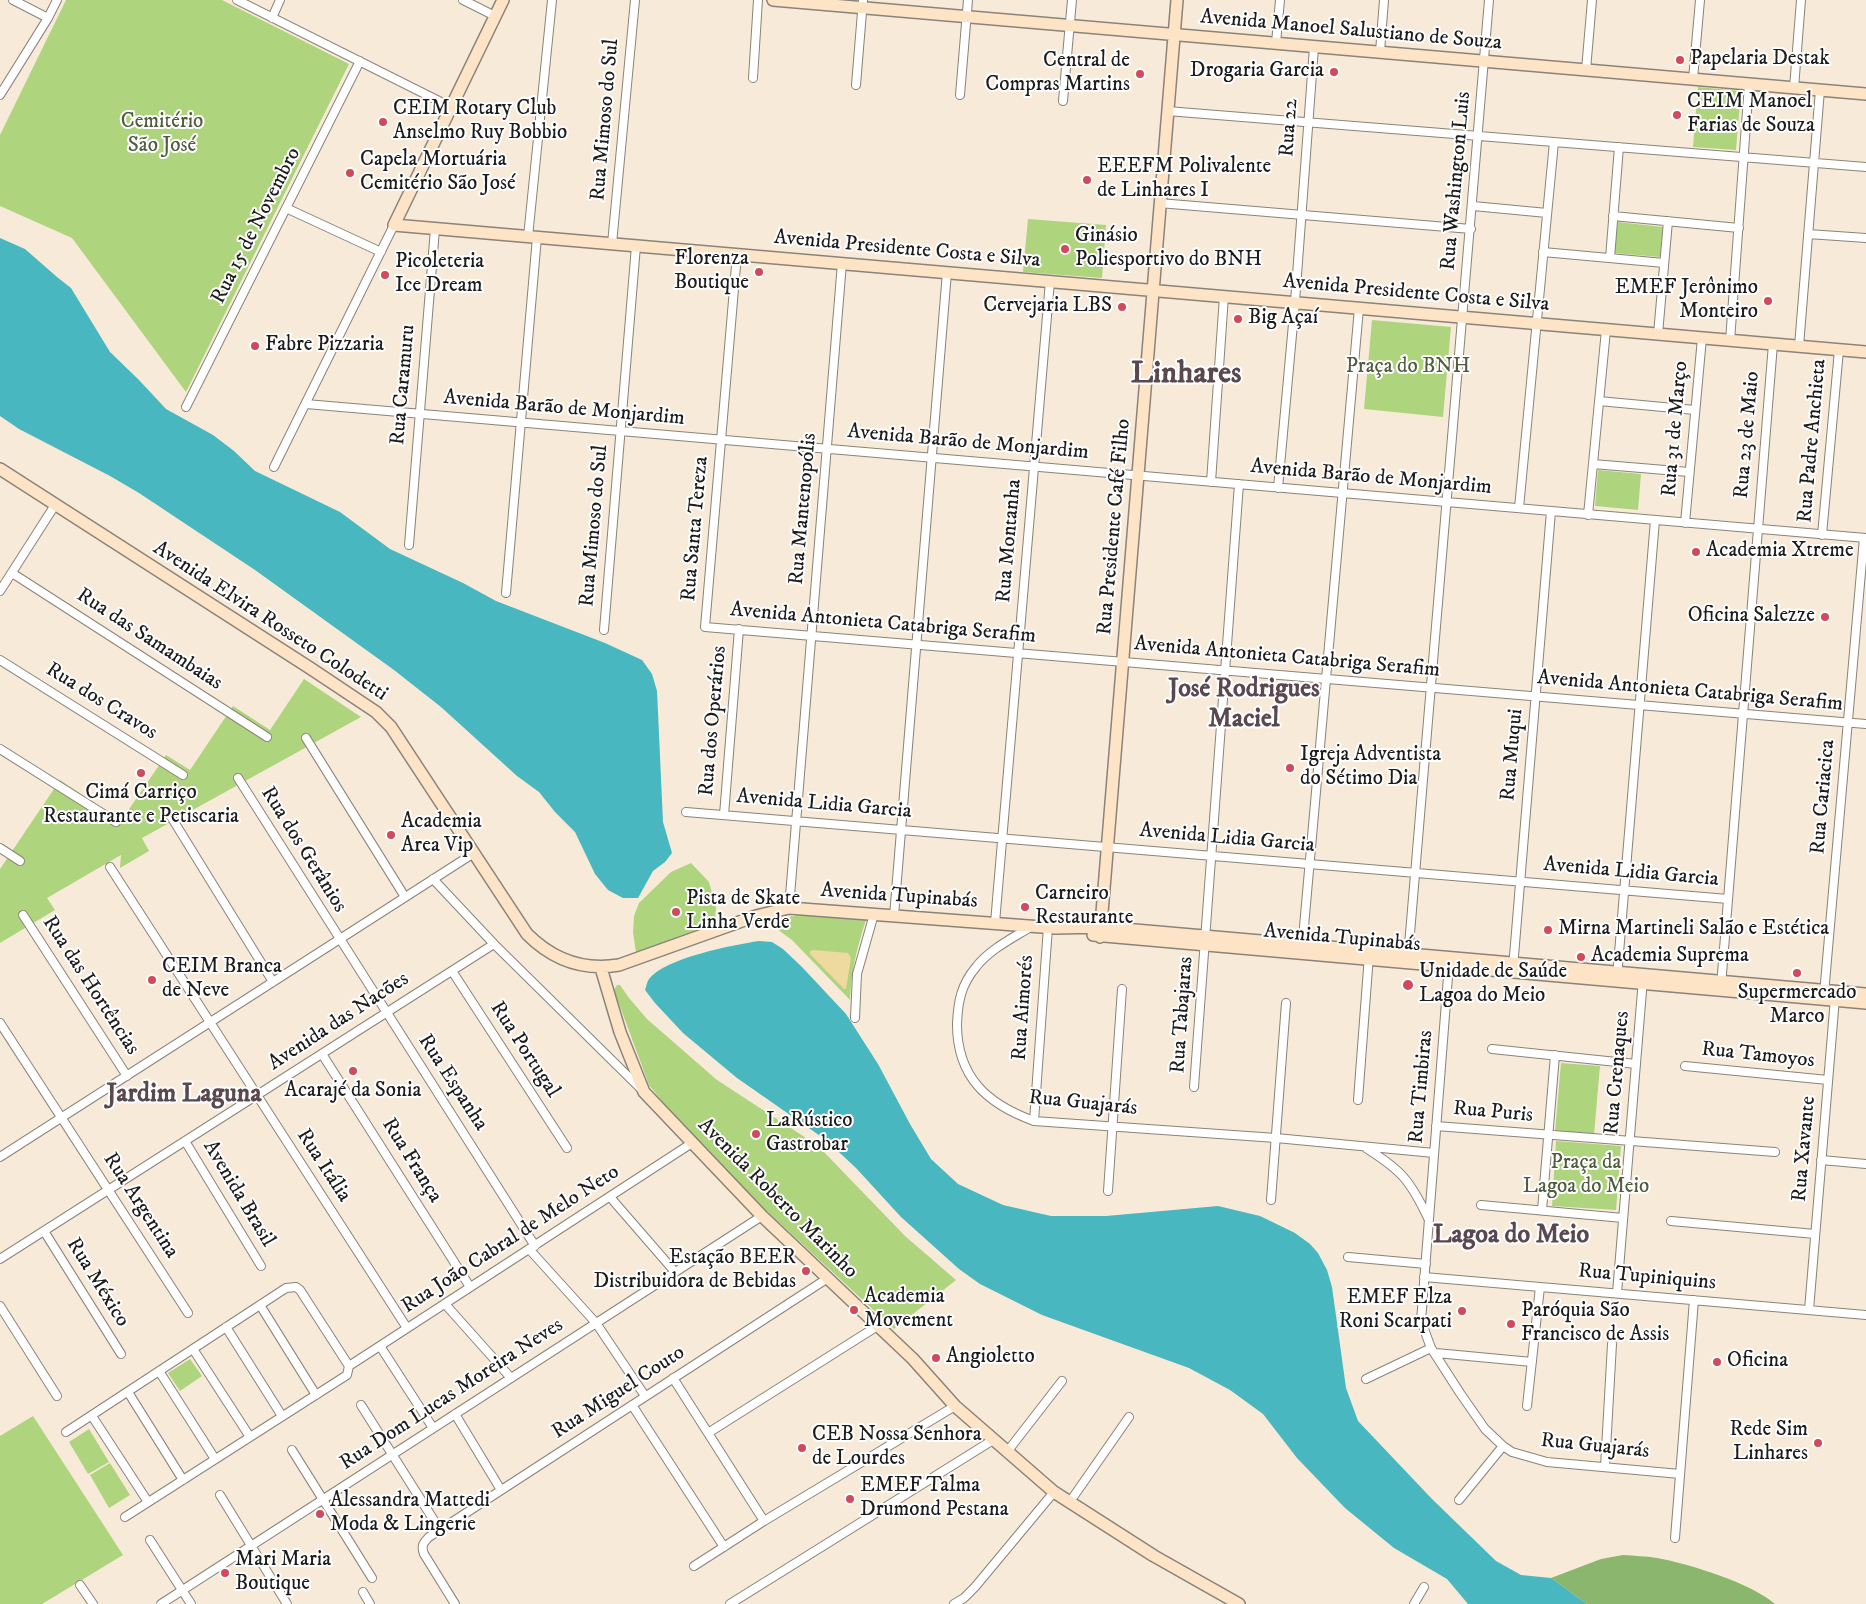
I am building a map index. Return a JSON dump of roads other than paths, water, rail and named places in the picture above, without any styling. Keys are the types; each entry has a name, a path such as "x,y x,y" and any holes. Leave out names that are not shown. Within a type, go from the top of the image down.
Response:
{"main road":[{"path":"394,225 503,0"},
{"name":"Avenida Manoel Salustiano de Souza","path":"773,0 863,4 966,17 1866,94"},
{"name":"Rua Presidente Café Filho","path":"1100,932 1177,0"},
{"name":"Avenida Presidente Costa e Silva","path":"394,225 1866,352"},
{"name":"Avenida Elvira Rosseto Colodetti","path":"0,470 376,712 391,727 474,853"},
{"name":"Avenida Tupinabás","path":"474,853 523,928 538,944 549,953 561,959 588,967 601,968 633,962 748,918 789,908 1032,926 1829,995 1866,994"},
{"path":"601,968 620,1032 644,1092"},
{"name":"Avenida Tupinabás","path":"1829,995 1866,1003"},
{"name":"Avenida Roberto Marinho","path":"644,1092 762,1216 879,1325 913,1359 955,1406 993,1440 1069,1503 1154,1556 1238,1604"}],"street":[{"path":"13,0 48,18"},
{"path":"0,94 48,18 57,0"},
{"path":"237,0 451,107"},
{"path":"272,18 280,0"},
{"path":"463,0 495,16"},
{"path":"506,593 521,422 533,237 552,0"},
{"name":"Rua Mimoso do Sul","path":"612,244 635,0"},
{"path":"753,78 758,0"},
{"path":"960,95 968,0"},
{"path":"1063,101 1072,0"},
{"path":"1276,43 1280,0"},
{"path":"1380,52 1384,0"},
{"name":"Rua Washington Luis","path":"1408,959 1464,317 1489,0"},
{"path":"1586,70 1592,0"},
{"path":"1693,79 1700,0"},
{"path":"1794,88 1801,0"},
{"path":"856,85 863,4"},
{"name":"Rua 22","path":"1278,488 1295,302 1314,47"},
{"name":"Rua 15 de Novembro","path":"186,407 360,61"},
{"path":"1730,340 1749,84"},
{"path":"1799,346 1820,90"},
{"path":"1167,110 1866,167"},
{"path":"1519,508 1554,142"},
{"path":"1610,258 1619,147"},
{"path":"1160,203 1471,229"},
{"path":"1473,206 1547,214"},
{"path":"286,208 381,252"},
{"path":"1613,216 1738,228"},
{"path":"1658,334 1668,221"},
{"path":"274,467 394,225"},
{"name":"Rua Caramuru","path":"409,545 435,228"},
{"path":"1808,234 1866,238"},
{"name":"Rua Mimoso do Sul","path":"604,630 636,246"},
{"path":"1543,252 1664,263"},
{"name":"Rua Santa Tereza","path":"705,627 737,254"},
{"name":"Rua Mantenopólis","path":"789,908 842,263"},
{"path":"894,916 947,272"},
{"name":"Rua Montanha","path":"995,923 1050,281"},
{"path":"1211,482 1224,296"},
{"path":"1302,949 1359,308"},
{"path":"1588,514 1606,330"},
{"name":"Rua 31 de Março","path":"1685,523 1702,338"},
{"name":"Rua 23 de Maio","path":"1721,986 1773,344"},
{"name":"Rua Padre Anchieta","path":"1822,535 1839,350"},
{"path":"1599,401 1695,410"},
{"name":"Avenida Barão de Monjardim","path":"306,404 1865,538"},
{"path":"1593,464 1689,472"},
{"name":"Rua Tabajaras","path":"1194,1087 1239,484"},
{"path":"0,590 55,505"},
{"name":"Rua Muqui","path":"1513,968 1551,511"},
{"path":"1617,977 1655,520"},
{"name":"Rua Cariacica","path":"1829,995 1848,722 1865,538"},
{"name":"Rua das Samambaias","path":"12,573 267,737"},
{"name":"Avenida Antonieta Catabriga Serafim","path":"705,627 1866,724"},
{"name":"Rua dos Operários","path":"724,815 739,630"},
{"name":"Rua dos Cravos","path":"0,660 183,775"},
{"path":"306,738 405,897"},
{"path":"0,749 116,822"},
{"name":"Rua dos Gerânios","path":"238,778 340,939"},
{"name":"Avenida Lidia Garcia","path":"686,812 1728,899"},
{"path":"170,815 273,982"},
{"path":"0,848 20,861"},
{"path":"0,1157 474,853"},
{"name":"Rua Itália","path":"110,867 407,1328"},
{"name":"Avenida Roberto Marinho","path":"433,879 494,944 644,1092"},
{"path":"855,1018 858,974 874,914"},
{"name":"Rua das Hortências","path":"23,915 127,1076"},
{"name":"Rua Guajarás","path":"1032,926 996,948 977,966 965,983 958,1002 957,1033 962,1061 973,1082 990,1099 1011,1112 1034,1121 1276,1138 1434,1153"},
{"name":"Rua Aimorés","path":"1034,1121 1051,928"},
{"name":"Rua Espanha","path":"340,939 532,1248 596,1323 646,1396"},
{"name":"Avenida das Nacões","path":"0,1259 494,944"},
{"path":"1358,1100 1369,955"},
{"name":"Rua Timbiras","path":"1428,1220 1450,962"},
{"name":"Rua Portugal","path":"452,971 567,1148"},
{"name":"Rua Crenaques","path":"1617,1293 1643,979"},
{"path":"1108,1191 1122,989"},
{"name":"Rua Xavante","path":"1809,1310 1828,1080 1829,995"},
{"path":"1271,1200 1286,1003"},
{"name":"Rua Argentina","path":"0,1023 188,1313"},
{"path":"1492,1049 1636,1064"},
{"name":"Rua França","path":"322,1054 470,1287"},
{"path":"1542,1210 1555,1055"},
{"name":"Rua Tamoyos","path":"1685,1066 1828,1080"},
{"name":"Rua Puris","path":"1436,1126 1775,1152"},
{"name":"Avenida Brasil","path":"185,1141 261,1266"},
{"name":"Rua João Cabral de Melo Neto","path":"124,1517 347,1375 349,1366 692,1143"},
{"name":"Rua Guajarás","path":"1362,1146 1387,1161 1402,1174 1413,1188 1428,1220 1421,1321 1433,1350 1485,1429 1512,1452 1547,1462 1680,1474"},
{"path":"1821,1160 1866,1164"},
{"path":"610,1196 675,1272"},
{"path":"1481,1205 1623,1218"},
{"name":"Rua Dom Lucas Moreira Neves","path":"161,1604 762,1216"},
{"path":"1671,1221 1815,1234"},
{"name":"Rua México","path":"44,1231 121,1354"},
{"path":"1348,1257 1426,1264"},
{"name":"Rua Tupiniquins","path":"1424,1277 1866,1315"},
{"name":"Rua Miguel Couto","path":"455,1604 424,1554 422,1549 423,1543 428,1537 828,1278"},
{"path":"66,1432 286,1288 296,1287 300,1290 349,1366"},
{"path":"1527,1406 1540,1287"},
{"path":"1675,1538 1694,1300"},
{"path":"445,1304 511,1378"},
{"path":"260,1305 316,1394"},
{"path":"0,1306 57,1396"},
{"path":"708,1433 879,1325"},
{"path":"226,1327 282,1416"},
{"path":"1605,1467 1612,1344"},
{"path":"380,1346 433,1428"},
{"path":"193,1349 250,1437"},
{"path":"1366,1379 1433,1350 1532,1362"},
{"path":"159,1371 216,1459"},
{"path":"673,1378 764,1521"},
{"path":"1007,1452 1062,1381"},
{"path":"128,1392 183,1480"},
{"path":"361,1405 440,1530"},
{"path":"632,1405 724,1547"},
{"path":"694,1566 764,1521 955,1406"},
{"path":"454,1414 501,1490"},
{"path":"92,1416 148,1502"},
{"path":"1069,1503 1129,1417"},
{"path":"730,1604 993,1440"},
{"path":"1459,1500 1503,1446"},
{"path":"292,1450 372,1578"},
{"path":"954,1604 964,1598 976,1586 1054,1492"},
{"path":"220,1495 287,1604"},
{"path":"150,1540 191,1604"},
{"path":"80,1585 93,1604"},
{"path":"1414,1604 1424,1587"},
{"path":"363,1592 370,1604"}],"water":[{"path":"0,238 25,249 71,288 110,352 166,409 213,435 234,451 255,471 340,512 390,549 463,583 496,601 605,643 642,660 652,674 657,691 663,822 672,853 665,862 653,871 638,898 623,898 608,890 595,874 575,832 539,792 517,776 441,707 394,670 255,570 139,493 19,429 0,416"},
{"path":"759,941 772,942 783,949 846,1014 878,1064 931,1159 958,1184 1003,1205 1051,1216 1106,1216 1218,1206 1260,1216 1295,1233 1310,1244 1318,1253 1327,1270 1332,1287 1346,1388 1358,1421 1432,1499 1496,1561 1521,1575 1551,1578 1587,1604 1468,1604 1447,1579 1394,1548 1345,1508 1297,1458 1263,1414 1230,1390 1189,1368 1042,1315 980,1284 959,1269 901,1217 856,1168 826,1140 737,1078 683,1033 645,990 649,979 669,965 700,954"}],"place":[{"name":"Papelaria Destak","path":"1680,60"},
{"name":"Drogaria Garcia","path":"1334,72"},
{"name":"Central de Compras Martins","path":"1140,74"},
{"name":"CEIM Manoel Farias de Souza","path":"1677,115"},
{"name":"CEIM Rotary Club Anselmo Ruy Bobbio","path":"383,122"},
{"name":"Capela Mortuária Cemitério São José","path":"350,173"},
{"name":"EEEFM Polivalente de Linhares I","path":"1087,180"},
{"name":"Ginásio Poliesportivo do BNH","path":"1065,249"},
{"name":"Florenza Boutique","path":"759,272"},
{"name":"Picoleteria Ice Dream","path":"385,275"},
{"name":"EMEF Jerônimo Monteiro","path":"1768,301"},
{"name":"Cervejaria LBS","path":"1122,307"},
{"name":"Big Açaí","path":"1238,319"},
{"name":"Fabre Pizzaria","path":"255,346"},
{"name":"Academia Xtreme","path":"1696,552"},
{"name":"Oficina Salezze","path":"1825,617"},
{"name":"Igreja Adventista do Sétimo Dia","path":"1290,768"},
{"name":"Cimá Carriço Restaurante e Petiscaria","path":"141,773"},
{"name":"Academia Area Vip","path":"391,835"},
{"name":"Carneiro Restaurante","path":"1025,907"},
{"name":"Pista de Skate Linha Verde","path":"676,912"},
{"name":"Mirna Martineli Salão e Estética","path":"1548,930"},
{"name":"Academia Suprema","path":"1581,957"},
{"name":"Supermercado Marco","path":"1797,973"},
{"name":"CEIM Branca de Neve","path":"152,980"},
{"name":"Unidade de Saúde Lagoa do Meio","path":"1408,985"},
{"name":"Acarajé da Sonia","path":"353,1071"},
{"name":"LaRústico Gastrobar","path":"756,1134"},
{"name":"Estação BEER Distribuidora de Bebidas","path":"806,1271"},
{"name":"Academia Movement","path":"854,1310"},
{"name":"EMEF Elza Roni Scarpati","path":"1462,1311"},
{"name":"Paróquia São Francisco de Assis","path":"1511,1324"},
{"name":"Angioletto","path":"936,1358"},
{"name":"Oficina","path":"1717,1362"},
{"name":"Rede Sim Linhares","path":"1818,1443"},
{"name":"CEB Nossa Senhora de Lourdes","path":"802,1448"},
{"name":"EMEF Talma Drumond Pestana","path":"850,1499"},
{"name":"Alessandra Mattedi Moda & Lingerie","path":"320,1514"},
{"name":"Mari Maria Boutique","path":"225,1573"}],"district":[{"name":"Linhares","path":"1186,376"},
{"name":"José Rodrigues Maciel","path":"1244,706"},
{"name":"Jardim Laguna","path":"184,1096"},
{"name":"Lagoa do Meio","path":"1511,1237"}],"park label":[{"name":"Cemitério São José","path":"162,135"},
{"name":"Praça do BNH","path":"1408,368"},
{"name":"Praça da Lagoa do Meio","path":"1586,1176"}]}
